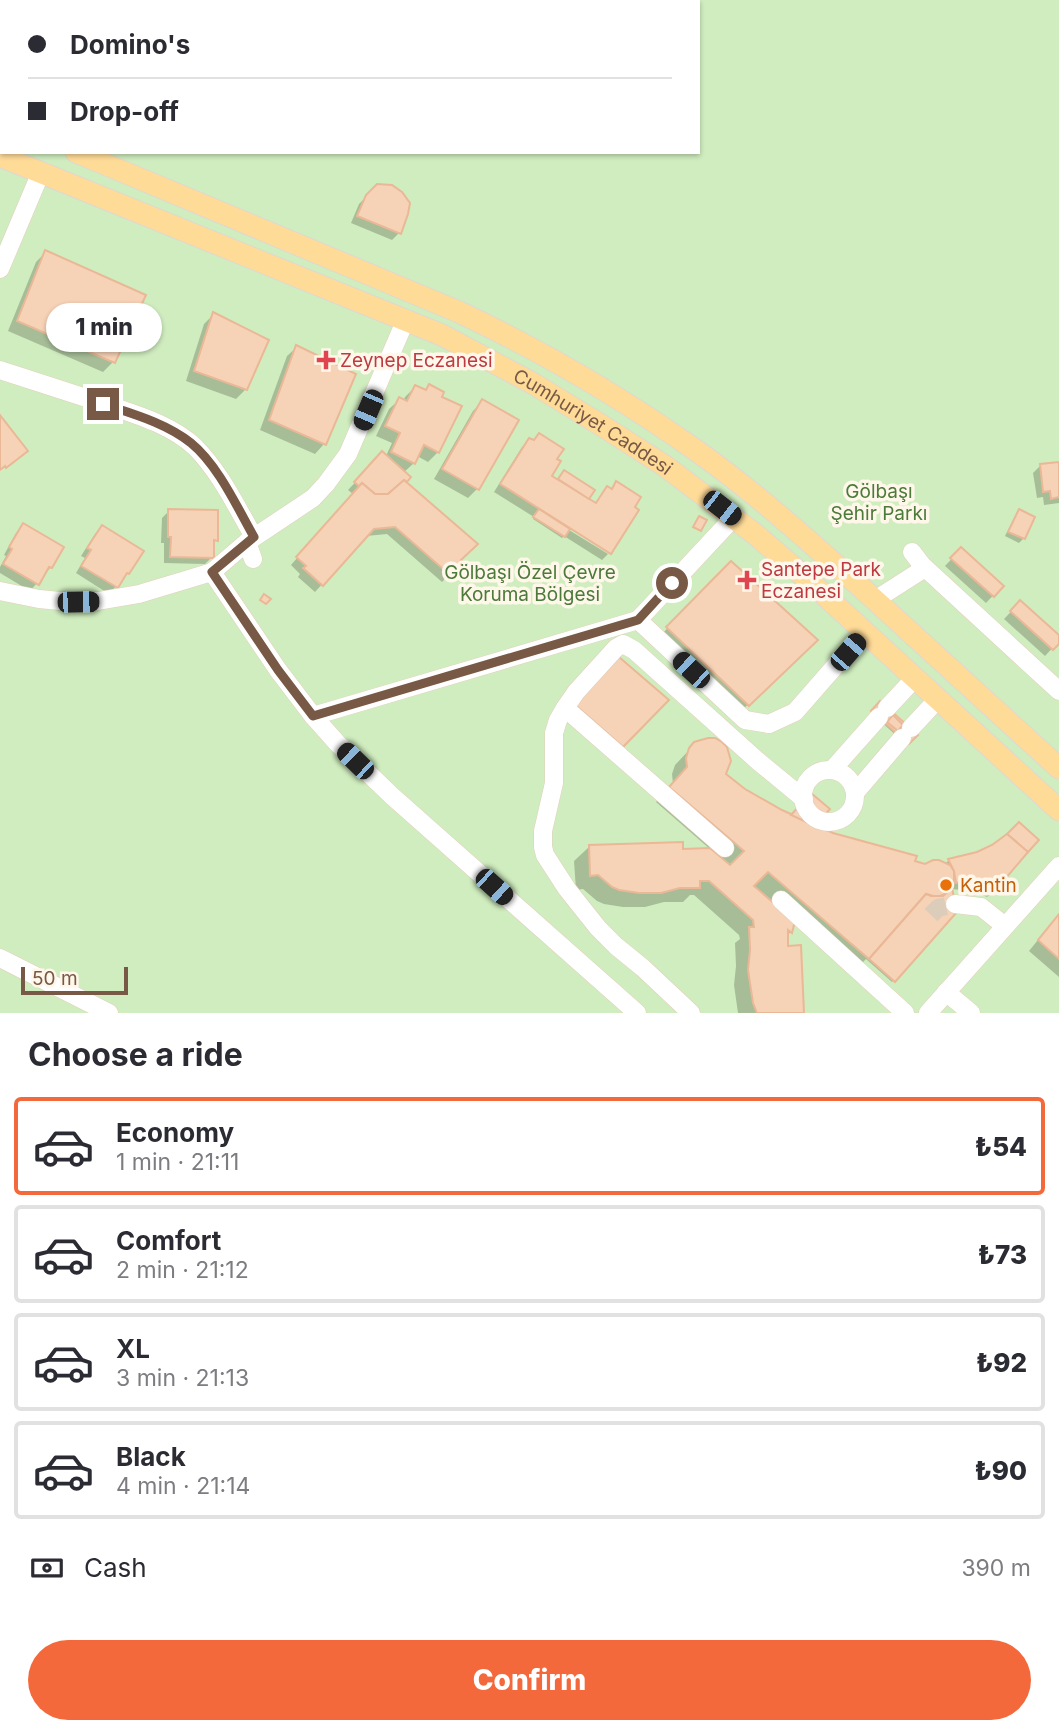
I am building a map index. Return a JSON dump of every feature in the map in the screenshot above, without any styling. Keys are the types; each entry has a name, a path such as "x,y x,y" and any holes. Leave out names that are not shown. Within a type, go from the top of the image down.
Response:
{"main road":[{"name":"Cumhuriyet Caddesi","path":"81,154 447,307 504,334 649,418 740,484 793,528 1059,768"},
{"name":"Cumhuriyet Caddesi","path":"0,156 406,319 474,351 534,384 665,466 734,517 807,579 1059,810"}],"street":[{"path":"0,269 41,172"},
{"path":"0,591 39,599 98,601 139,594 212,572 250,539 313,498 326,484 348,454 406,319"},
{"path":"389,359 407,365"},
{"path":"0,370 148,420 193,445 208,461 250,539 253,559"},
{"path":"313,716 638,620 702,544 734,517"},
{"path":"912,552 925,568 1059,691"},
{"path":"875,600 925,568"},
{"path":"212,572 271,660 337,743 392,796 637,1013"},
{"path":"638,620 745,720 769,724 795,712 865,632"},
{"path":"691,1013 598,928 567,889 545,855 543,831 554,783 554,733 558,720 576,692 616,648 623,645 630,647 804,799"},
{"path":"832,770 915,678"},
{"path":"855,793 938,699"},
{"path":"565,708 725,848"},
{"path":"832,770 847,777 854,787 855,802 850,813 831,822 820,820 811,814 804,799 804,792 811,778 832,770"},
{"path":"928,1013 1059,866"},
{"path":"780,900 905,1013"},
{"path":"955,904 981,907 1005,926"},
{"path":"0,958 109,1013"},
{"path":"946,992 971,1013"}],"green space":[{"name":"Gölbaşı Özel Çevre Koruma Bölgesi","path":"700,0 1059,0 1059,1013 0,1013 0,154 700,154"}],"building":[{"path":"377,184 392,185 402,192 410,203 401,234 357,216 366,195"},
{"path":"45,250 146,295 115,363 17,321"},
{"path":"213,312 269,340 247,390 194,371"},
{"path":"296,345 356,374 326,445 269,420"},
{"path":"429,384 444,392 442,397 462,406 439,453 424,445 415,464 391,452 400,433 385,426 399,397 407,401 415,385 426,390"},
{"path":"482,399 519,420 479,490 442,469"},
{"path":"0,415 28,451 0,470"},
{"path":"539,433 564,449 557,459 561,461 552,476 596,503 607,486 612,489 616,481 641,497 635,507 639,510 611,554 500,484 529,438 534,440"},
{"path":"382,451 411,477 388,494 375,494 362,483 359,486 354,482"},
{"path":"1059,462 1059,497 1051,499 1050,491 1043,492 1040,464"},
{"path":"564,470 595,490 589,499 558,479"},
{"path":"404,480 478,544 461,560 464,563 451,576 395,527 374,529 323,586 303,568 306,566 296,557 362,483 375,494 388,494"},
{"path":"168,509 218,510 218,541 214,540 214,558 170,557"},
{"path":"539,509 570,529 565,537 533,517"},
{"path":"1019,509 1035,517 1025,539 1008,532"},
{"path":"699,516 707,520 701,531 693,527"},
{"path":"23,523 64,547 39,585 3,564"},
{"path":"102,525 144,551 118,588 81,566 91,550 87,548"},
{"path":"961,547 1004,586 994,597 950,558"},
{"path":"731,561 818,640 749,706 666,627"},
{"path":"264,594 271,599 266,604 260,600"},
{"path":"1020,600 1059,635 1059,644 1053,650 1010,611"},
{"path":"619,657 669,700 623,747 575,705"},
{"path":"880,701 918,735 909,744 871,711"},
{"path":"893,715 903,725 898,731 887,722"},
{"path":"715,738 727,747 731,761 726,774 745,789 782,810 833,833 917,856 915,861 925,864 939,860 950,865 954,871 954,883 948,893 937,897 926,894 869,959 768,872 754,886 795,921 792,933 788,930 788,946 801,945 804,1013 757,1013 748,970 749,927 754,927 753,920 709,881 700,881 700,888 639,893 619,890 598,875 590,876 589,845 683,842 683,849 710,848 730,865 744,851 669,787 687,767 689,748 694,742"},
{"path":"811,793 830,809 815,826 791,815"},
{"path":"1019,822 1039,840 1028,852 1007,834"},
{"path":"1007,834 1028,852 995,891 982,884 956,883 948,859 977,852"},
{"path":"952,888 957,912 895,982 869,959 926,894 943,896"},
{"path":"1059,914 1059,959 1038,940"}],"tunnel":[{"path":"931,915 938,908 955,904"}],"place":[{"name":"Zeynep Eczanesi","path":"326,360"},
{"name":"Santepe Park Eczanesi","path":"747,580"},
{"name":"Kantin","path":"946,885"}],"route":[{"path":"103,404 148,420 179,435 208,461 254,537 212,572 278,670 313,716 638,620 672,583"}],"park label":[{"name":"Gölbaşı Şehir Parkı","path":"879,502"}]}
